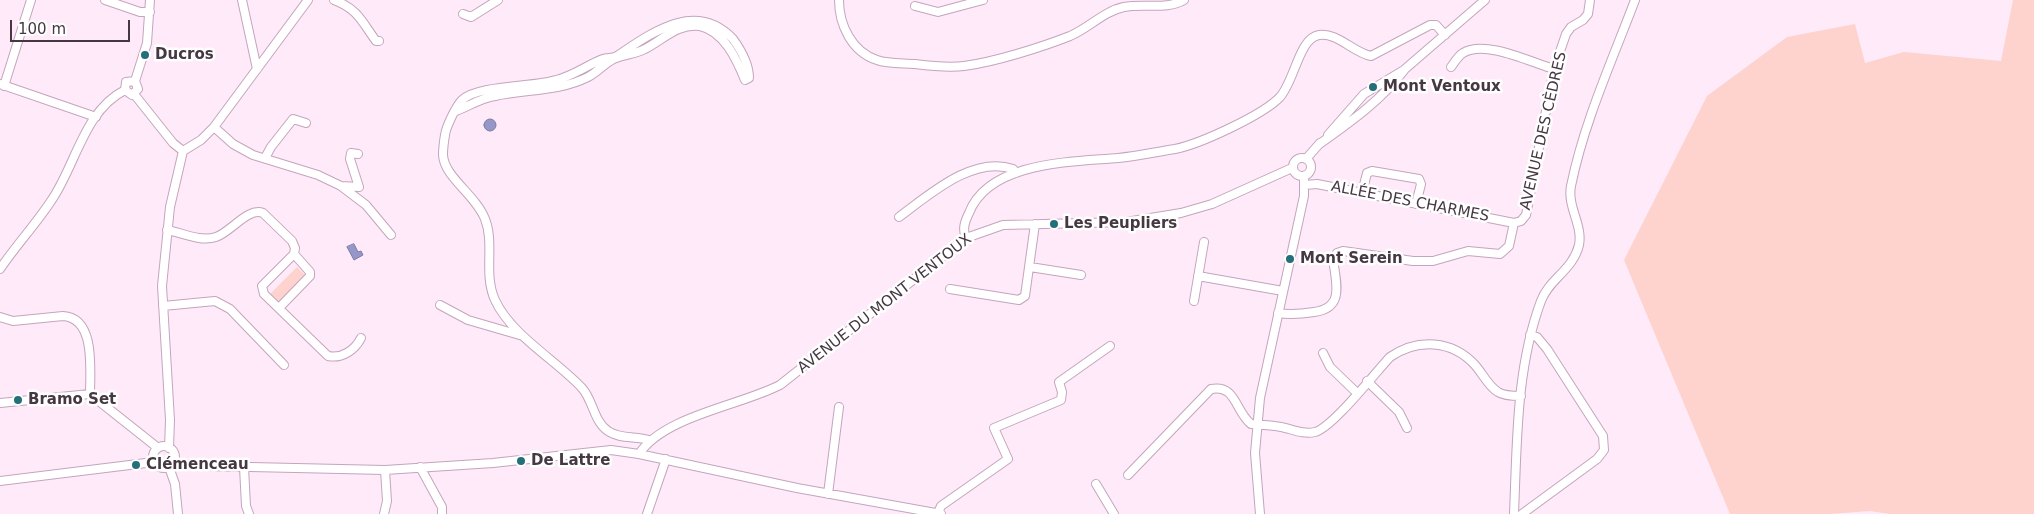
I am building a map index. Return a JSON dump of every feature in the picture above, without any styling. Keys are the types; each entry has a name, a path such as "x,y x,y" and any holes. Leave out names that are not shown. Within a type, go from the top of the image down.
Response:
{"street":[{"path":"31,0 2,85 96,117"},
{"path":"105,0 140,12 150,12"},
{"path":"134,94 139,87 136,81 145,54 150,0"},
{"path":"242,0 257,69"},
{"path":"169,448 170,427 163,306 167,230 183,151 201,140 214,127 308,0"},
{"path":"334,0 345,4 363,18 376,41 380,42"},
{"path":"463,14 471,17 498,0"},
{"path":"839,0 838,11 847,34 855,45 866,54 877,60 946,67 966,66 1058,40 1082,30 1124,7 1184,0"},
{"path":"915,6 938,12 983,0"},
{"path":"1318,145 1378,98 1406,69 1484,0"},
{"name":"AVENUE DES CÈDRES","path":"1278,313 1292,315 1327,310 1334,303 1336,284 1332,259 1337,253 1344,251 1413,261 1433,261 1468,251 1500,254 1510,246 1514,223 1526,215 1554,69 1566,34 1570,27 1583,20 1588,14 1590,0"},
{"path":"1514,514 1521,396 1530,335 1542,298 1549,286 1567,270 1578,247 1579,232 1570,195 1579,151 1636,0"},
{"path":"615,58 630,56 674,30 699,26 711,30 721,39 736,59 745,80 749,78 747,65 731,37 714,22 698,18 678,20 629,46 588,77 568,85 532,92 495,96 456,111 446,128 443,156 448,171 478,202 486,220 489,237 490,280 494,299 503,314 523,336 583,389 593,406 599,422 607,431 649,440"},
{"path":"966,238 964,226 976,200 990,187 1016,173 1060,162 1121,157 1178,148 1224,130 1278,98 1289,85 1302,48 1313,37 1324,35 1371,56 1430,25 1436,25 1445,35"},
{"path":"1451,68 1461,54 1471,49 1478,49 1521,57 1537,65 1554,69"},
{"path":"1306,159 1364,94 1406,69"},
{"path":"0,269 55,196 96,117 106,104 125,90 126,82 136,81"},
{"path":"125,90 128,94 134,94"},
{"path":"134,94 173,143 183,151"},
{"path":"266,158 271,147 293,119 306,122"},
{"path":"214,127 234,144 253,155 318,175 341,186 366,205 391,234"},
{"path":"341,186 359,187 350,159 351,153 358,154"},
{"path":"1298,158 1306,159 1310,163 1310,170 1304,176 1295,173 1292,168 1293,162 1298,158"},
{"path":"899,217 933,192 968,173 1001,166 1013,169 1016,173"},
{"name":"AVENUE DU MONT VENTOUX","path":"638,454 649,440 677,424 757,396 780,385 966,238 1003,225 1126,222 1181,213 1212,204 1292,168"},
{"path":"1362,193 1367,173 1372,171 1419,179 1420,184 1416,204"},
{"path":"1260,514 1256,479 1257,424 1260,398 1305,185 1304,176"},
{"name":"ALLÉE DES CHARMES","path":"1305,185 1314,183 1514,223"},
{"path":"167,230 197,238 217,237 254,212 260,212 292,241 295,248 294,254 262,286 264,294 328,356 335,358 343,355 358,344 361,338"},
{"path":"950,289 1019,300 1025,296 1035,224"},
{"path":"1194,301 1204,242"},
{"path":"280,308 310,276 310,272 294,254"},
{"path":"1030,266 1081,275"},
{"path":"1198,276 1283,292"},
{"path":"163,306 215,301 230,309 284,365"},
{"path":"440,306 468,320 523,336"},
{"path":"0,317 13,321 71,316 78,321 84,329 87,340 90,394"},
{"path":"1522,514 1597,460 1604,450 1603,436 1547,349 1537,337 1530,335"},
{"path":"1128,475 1211,390 1220,388 1228,391 1248,422 1281,427 1300,433 1314,432 1325,427 1367,381 1399,351 1419,345 1439,344 1453,348 1466,356 1499,392 1521,396"},
{"path":"158,448 154,454 154,462 160,468 171,465 385,470 493,463 596,451 638,454 828,494 939,514 941,506 1008,459 994,428 1060,400 1062,392 1059,382 1110,346"},
{"path":"1323,353 1330,367 1357,393"},
{"path":"1367,381 1399,412 1407,428"},
{"path":"0,403 90,394 158,448 169,448 174,453 171,465 176,484 178,514"},
{"path":"828,494 840,408"},
{"path":"647,514 666,460"},
{"path":"0,481 154,462"},
{"path":"244,467 246,506 250,514"},
{"path":"420,467 442,507 442,514"},
{"path":"384,514 387,501 385,470"},
{"path":"1096,484 1114,514"}],"shaded area":[{"path":"2013,0 2034,0 2034,514 1890,514 1870,511 1829,514 1730,514 1624,260 1707,96 1787,37 1855,24 1865,63 1904,52 2001,61"},
{"path":"297,267 305,275 278,303 270,294"}],"water":[{"path":"490,119 496,125 490,131 484,125"},
{"path":"354,244 358,252 361,251 363,255 354,260 347,247"}],"place":[{"name":"Ducros","path":"145,55"},
{"name":"Mont Ventoux","path":"1373,87"},
{"name":"Les Peupliers","path":"1054,224"},
{"name":"Mont Serein","path":"1290,259"},
{"name":"Bramo Set","path":"18,400"},
{"name":"De Lattre","path":"521,461"},
{"name":"Clémenceau","path":"136,465"}]}
